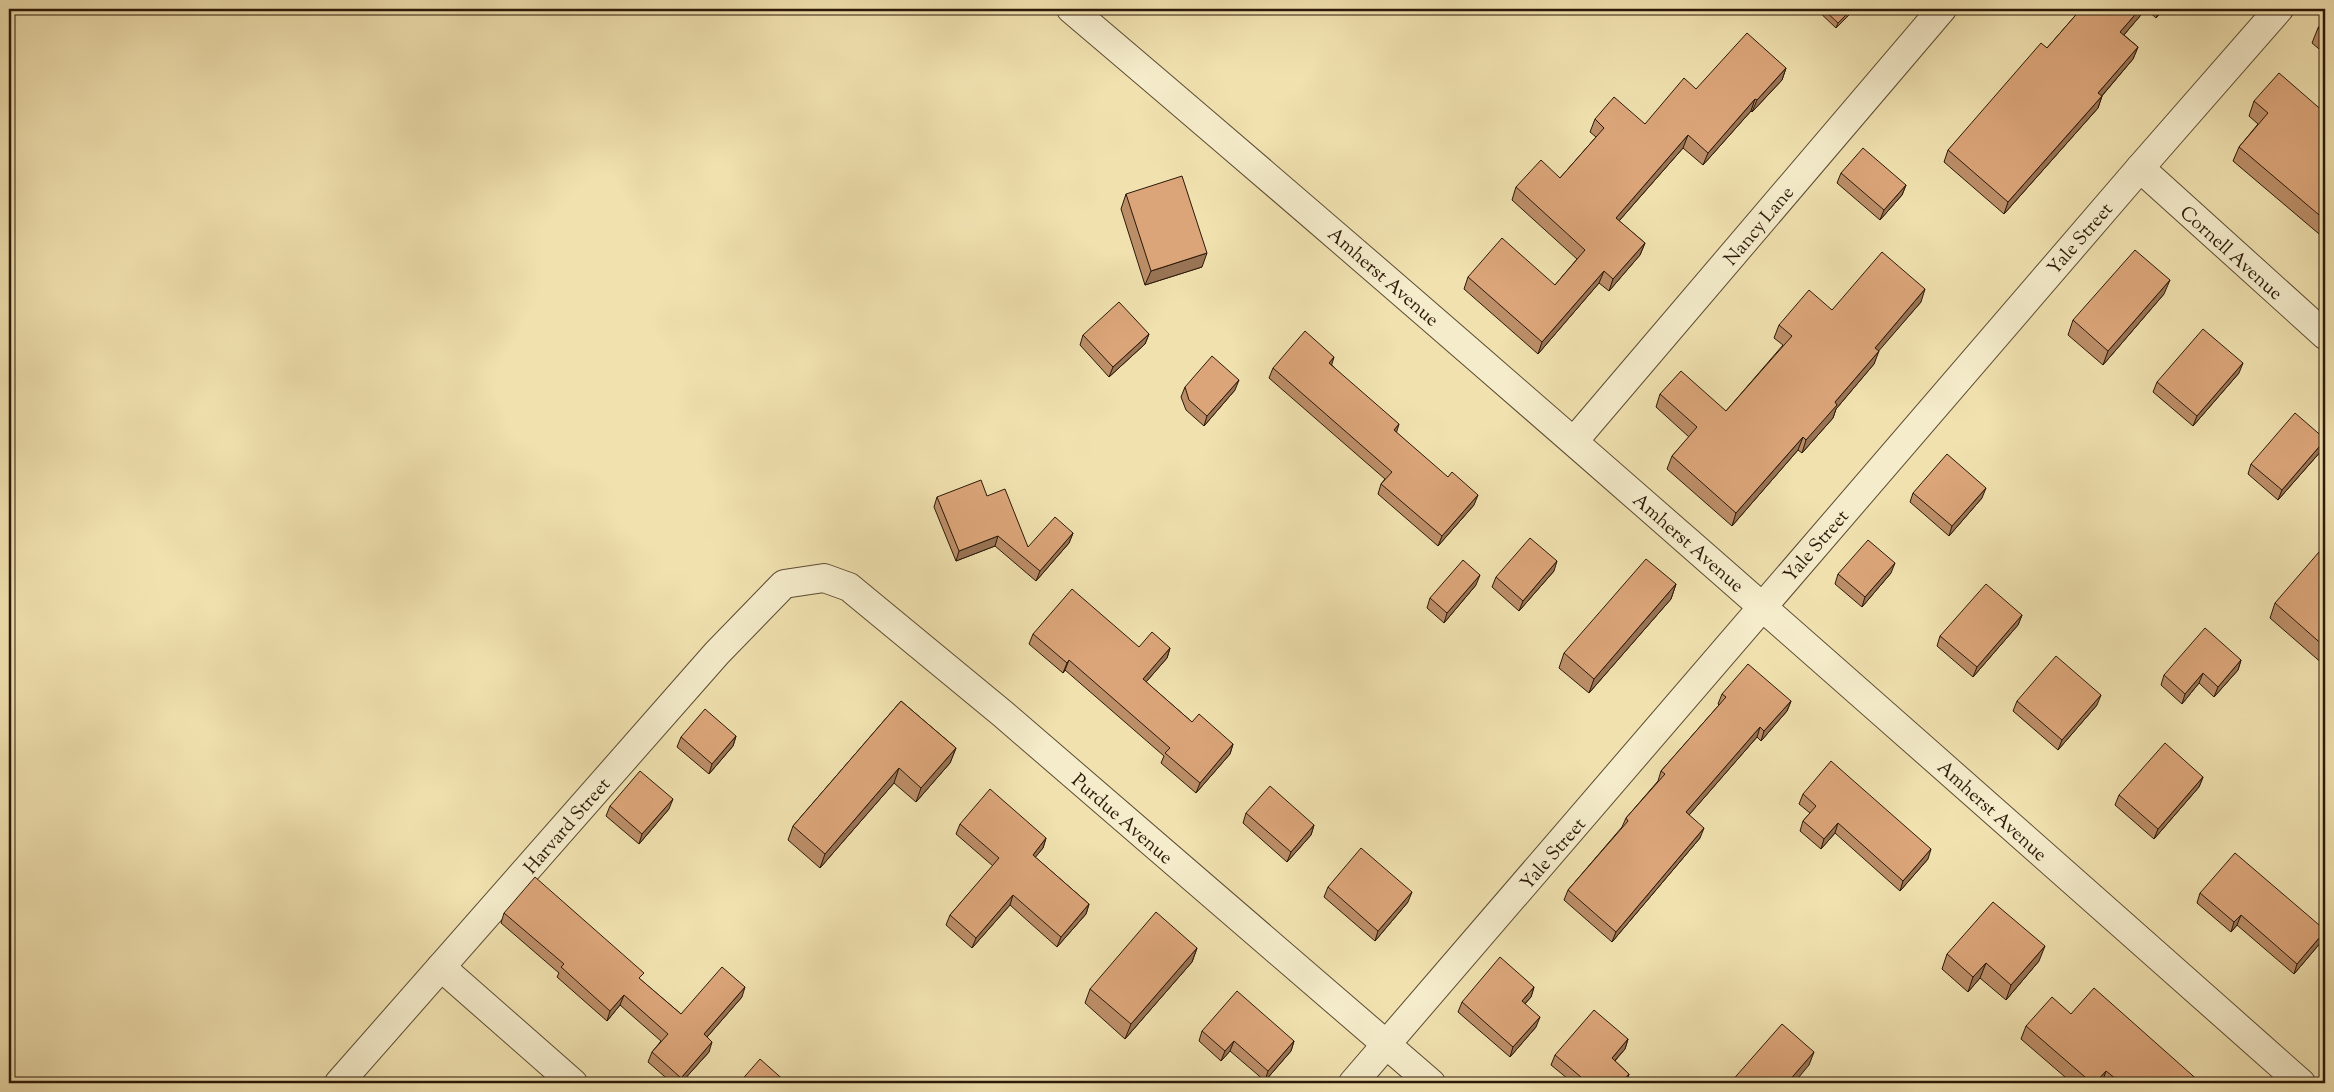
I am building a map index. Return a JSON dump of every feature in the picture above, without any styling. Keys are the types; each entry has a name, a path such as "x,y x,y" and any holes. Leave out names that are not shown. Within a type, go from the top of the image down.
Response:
{"street":[{"name":"Amherst Avenue","path":"1071,9 1301,204 1763,606 2301,1083"},
{"name":"Nancy Lane","path":"1574,441 1942,9"},
{"name":"Yale Street","path":"1353,1083 2279,9"},
{"name":"Cornell Avenue","path":"2140,168 2325,335"},
{"name":"Purdue Avenue","path":"803,580 824,578 849,587 1003,714 1430,1083"},
{"name":"Harvard Street","path":"339,1083 717,653 784,584 803,580"},
{"path":"441,967 573,1083"}],"building":[{"path":"1823,9 1852,9 1838,23"},
{"path":"2081,9 2140,9 2120,32 2138,47 2098,93 2102,96 2008,202 1948,150 2041,43 2047,48"},
{"path":"2325,19 2325,35 2318,28"},
{"path":"1747,33 1786,68 1757,100 1755,99 1708,153 1688,135 1616,218 1645,243 1613,279 1604,271 1542,342 1468,277 1502,238 1555,285 1585,250 1516,187 1541,160 1560,178 1604,128 1595,119 1614,97 1645,124 1684,78 1696,89"},
{"path":"2279,73 2325,113 2325,220 2239,147 2268,113 2254,101"},
{"path":"1863,148 1906,185 1884,210 1841,173"},
{"path":"1182,176 1207,253 1151,271 1126,194"},
{"path":"2135,250 2170,280 2108,351 2073,320"},
{"path":"1882,252 1925,289 1875,348 1879,351 1835,402 1837,405 1806,440 1803,437 1736,513 1672,456 1697,427 1660,394 1681,371 1726,411 1792,336 1779,325 1809,290 1832,310"},
{"path":"1119,302 1149,334 1113,367 1083,335"},
{"path":"2203,329 2243,363 2197,416 2157,382"},
{"path":"1305,331 1334,357 1329,363 1399,424 1394,430 1448,477 1452,472 1478,495 1442,536 1381,484 1392,472 1273,368"},
{"path":"1212,356 1239,380 1207,416 1189,400 1185,387"},
{"path":"2295,413 2325,440 2282,490 2251,464"},
{"path":"1947,454 1986,488 1952,526 1913,493"},
{"path":"981,480 987,496 1005,489 1028,547 1055,517 1073,533 1040,571 998,536 959,551 937,497"},
{"path":"1530,538 1557,561 1523,601 1496,577"},
{"path":"1868,540 1895,563 1865,597 1838,574"},
{"path":"2319,552 2325,557 2325,647 2275,603"},
{"path":"1646,559 1676,584 1594,679 1564,653"},
{"path":"1463,560 1480,575 1447,613 1430,598"},
{"path":"1986,584 2022,615 1977,667 1940,636"},
{"path":"1072,589 1139,647 1152,632 1170,648 1143,679 1192,722 1199,714 1233,744 1200,783 1165,753 1170,748 1069,660 1067,663 1033,634"},
{"path":"2205,628 2241,660 2218,687 2203,673 2185,694 2164,675"},
{"path":"2056,656 2101,695 2062,740 2017,701"},
{"path":"1748,664 1791,701 1764,731 1760,727 1686,812 1704,828 1616,932 1568,890 1628,821 1626,818 1665,774 1661,771 1726,697 1722,694"},
{"path":"901,701 956,748 921,788 899,768 825,854 793,826"},
{"path":"705,709 736,736 712,764 681,737"},
{"path":"2165,743 2203,777 2158,829 2119,795"},
{"path":"1831,761 1931,849 1903,881 1838,823 1824,839 1803,821 1816,806 1803,794"},
{"path":"640,771 673,799 642,834 610,806"},
{"path":"1270,786 1314,825 1291,852 1246,813"},
{"path":"990,789 1046,838 1033,855 1089,904 1061,937 1013,895 976,938 950,915 999,858 960,824"},
{"path":"1361,848 1412,892 1378,931 1328,887"},
{"path":"2235,853 2325,930 2297,964 2241,915 2234,922 2200,893"},
{"path":"535,877 644,973 639,978 681,1014 722,967 745,987 704,1034 712,1042 681,1078 652,1052 668,1034 624,995 610,1011 561,967 564,964 504,913"},
{"path":"1993,902 2045,946 2011,985 1986,963 1973,977 1947,954"},
{"path":"1156,912 1197,948 1131,1024 1090,989"},
{"path":"1500,957 1534,987 1522,1001 1540,1017 1513,1047 1462,1002"},
{"path":"2094,988 2201,1083 2121,1083 2106,1071 2095,1083 2092,1083 2026,1026 2052,997 2071,1014"},
{"path":"1237,991 1294,1041 1268,1071 1234,1041 1225,1051 1202,1031"},
{"path":"1594,1010 1628,1039 1612,1058 1629,1074 1621,1083 1588,1083 1555,1055"},
{"path":"1782,1024 1814,1052 1787,1083 1730,1083"},
{"path":"760,1059 787,1083 739,1083"}]}
